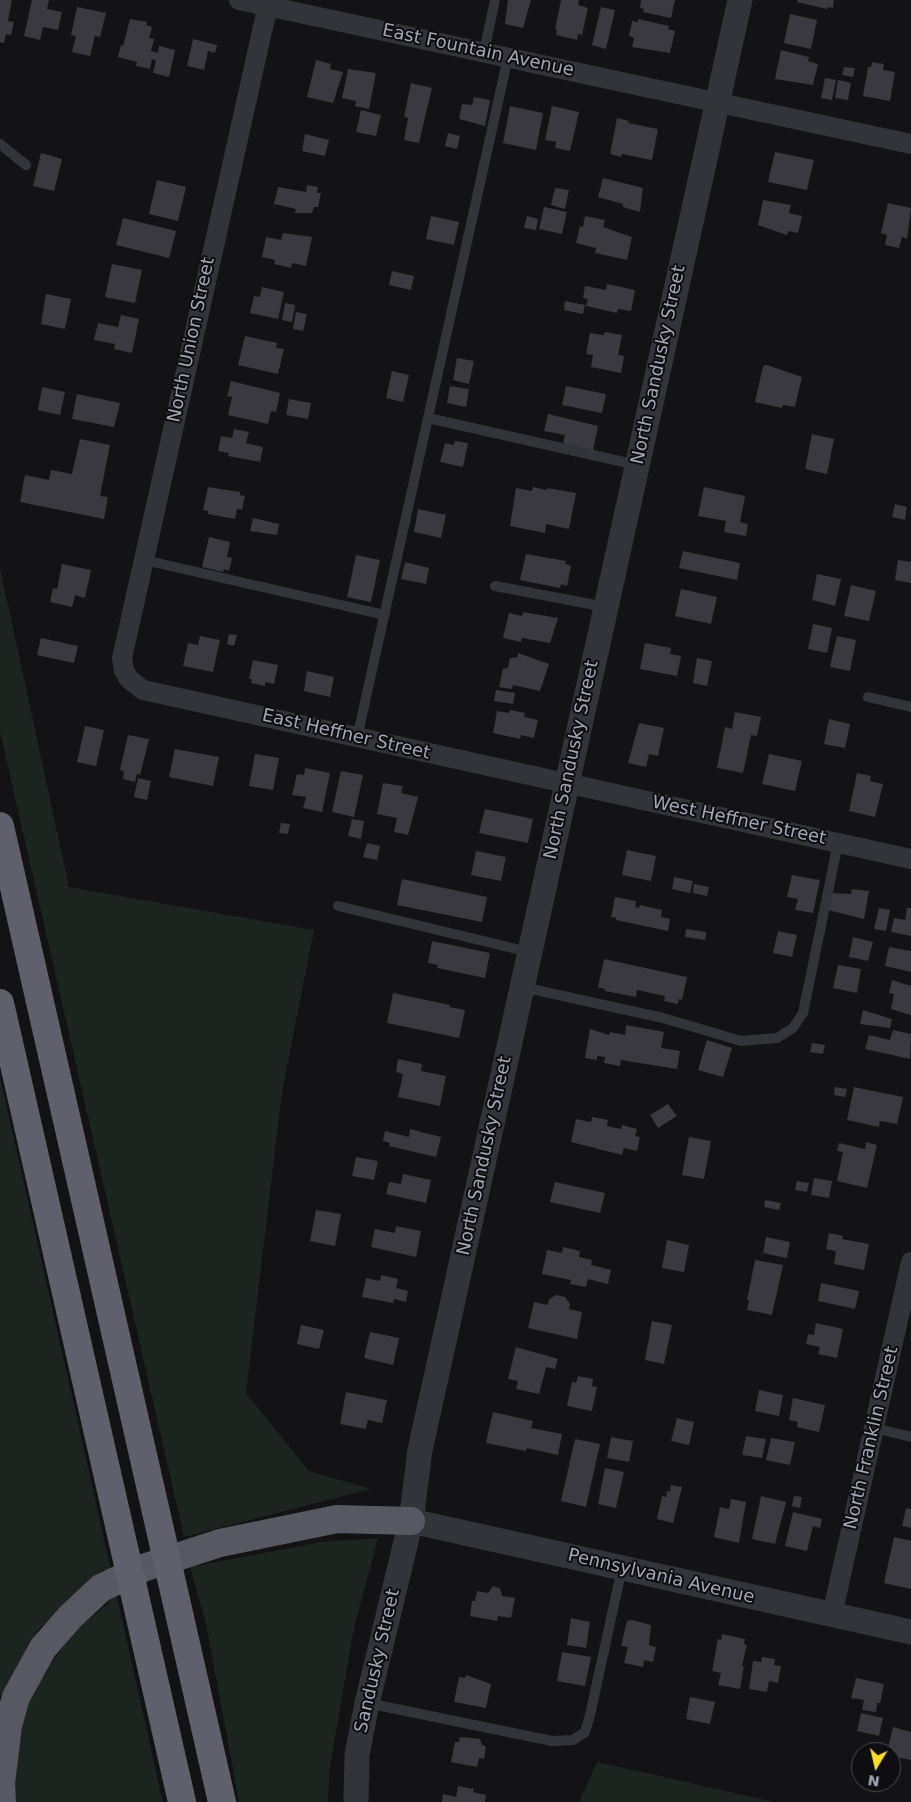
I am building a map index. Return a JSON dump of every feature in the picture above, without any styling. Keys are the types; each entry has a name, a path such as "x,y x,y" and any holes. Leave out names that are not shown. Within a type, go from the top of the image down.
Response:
{"highway":[{"path":"0,826 222,1802"},
{"path":"0,1003 182,1802"},
{"path":"2,1802 2,1773 8,1726 16,1697 43,1648 70,1617 101,1588 143,1568 220,1543 336,1519 411,1521"}],"street":[{"name":"East Fountain Avenue","path":"239,0 268,3 484,52 911,144"},
{"name":"North Sandusky Street","path":"411,1521 420,1450 740,0"},
{"name":"North Union Street","path":"129,679 124,671 122,658 268,3"},
{"name":"East Heffner Street","path":"129,679 143,690 567,783"},
{"name":"West Heffner Street","path":"567,783 911,859"},
{"name":"North Franklin Street","path":"832,1614 911,1262"},
{"name":"Pennsylvania Avenue","path":"411,1521 911,1632"},
{"name":"Sandusky Street","path":"356,1802 357,1755 367,1703 411,1521"}],"lane":[{"path":"484,52 495,0"},
{"path":"357,738 508,57"},
{"path":"0,144 26,165"},
{"path":"428,418 637,465"},
{"path":"144,560 384,615"},
{"path":"495,586 606,607"},
{"path":"868,697 911,707"},
{"path":"522,987 663,1018 740,1042 777,1038 793,1028 803,1013 838,843"},
{"path":"338,906 530,952"},
{"path":"874,1428 911,1437"},
{"path":"367,1703 552,1741 573,1740 585,1732 622,1568"}],"shaded area":[{"path":"0,568 69,887 314,930 282,1092 246,1393 309,1471 371,1489 184,1537 0,732"},
{"path":"0,1077 163,1802 13,1802 18,1744 31,1695 72,1632 108,1604 104,1569 38,1630 0,1697"},
{"path":"378,1538 354,1628 329,1772 328,1802 239,1802 206,1624 190,1567 321,1542"},
{"path":"597,1762 775,1802 579,1802"}],"building":[{"path":"0,0 12,0 8,21 14,22 11,35 6,34 4,43 0,42"},
{"path":"32,0 49,0 47,9 62,12 58,30 43,27 40,40 24,36"},
{"path":"508,0 531,0 523,28 505,24"},
{"path":"561,0 579,0 578,5 588,8 582,35 578,34 577,40 556,35 557,30 555,29"},
{"path":"641,0 675,0 671,18 643,12 644,9 640,8"},
{"path":"798,0 834,0 833,8 828,7 827,9 797,2"},
{"path":"77,7 106,13 100,37 95,36 90,56 72,52 76,36 71,35"},
{"path":"601,7 615,10 606,49 592,45"},
{"path":"790,14 817,20 811,49 784,43"},
{"path":"130,19 147,22 146,25 152,27 149,38 154,39 151,51 158,53 159,46 175,50 169,77 153,73 156,60 152,59 150,69 136,66 137,62 118,57"},
{"path":"638,19 669,26 668,29 675,31 670,53 632,47 634,38 629,36 632,21 638,22"},
{"path":"193,39 217,45 215,53 208,51 204,70 187,66"},
{"path":"781,50 809,57 808,61 818,64 813,85 775,79"},
{"path":"316,60 331,64 330,69 343,72 333,103 307,97"},
{"path":"872,62 884,64 883,70 895,72 890,101 863,96 868,67 871,67"},
{"path":"844,67 855,68 853,77 842,75"},
{"path":"348,69 376,73 369,109 355,106 356,101 342,98"},
{"path":"825,78 836,80 832,100 821,98"},
{"path":"838,80 851,83 848,100 835,98"},
{"path":"411,83 432,88 419,143 404,140 408,118 404,117"},
{"path":"474,97 490,100 485,126 459,119 462,104 472,105"},
{"path":"510,106 543,113 536,150 503,143"},
{"path":"552,106 579,112 570,151 555,148 556,142 545,140"},
{"path":"361,110 381,115 376,136 356,132"},
{"path":"617,118 629,121 628,123 658,129 652,160 622,154 621,157 610,154"},
{"path":"448,133 460,136 457,149 445,146"},
{"path":"305,134 329,140 325,156 302,151"},
{"path":"775,152 814,160 807,190 768,182"},
{"path":"41,153 62,159 54,191 33,186"},
{"path":"603,178 643,188 640,212 623,207 623,204 598,197"},
{"path":"157,180 186,187 178,221 149,214"},
{"path":"307,185 318,187 317,193 321,193 318,207 314,207 312,213 295,213 296,209 274,204 278,187 306,192"},
{"path":"555,188 569,190 565,209 551,205"},
{"path":"763,200 791,205 789,213 802,216 798,233 788,231 787,235 758,225"},
{"path":"888,203 911,208 907,239 902,237 899,248 885,245 887,235 881,233"},
{"path":"544,207 567,212 562,234 539,229"},
{"path":"431,216 459,222 454,245 426,239"},
{"path":"527,216 538,219 536,230 524,228"},
{"path":"585,216 605,220 603,227 632,237 627,260 595,253 596,248 576,243 580,226 583,227"},
{"path":"123,218 176,231 169,258 116,245"},
{"path":"283,233 312,237 306,266 292,263 291,268 274,264 275,260 262,257 266,237 281,240"},
{"path":"112,264 142,270 135,303 105,297"},
{"path":"392,271 414,276 411,290 389,285"},
{"path":"607,284 635,290 631,311 618,309 617,313 586,306 588,299 583,298 585,286 606,290"},
{"path":"262,287 284,292 278,319 250,313 254,296 260,297"},
{"path":"46,294 71,299 65,329 41,324"},
{"path":"565,301 585,305 583,314 564,310"},
{"path":"285,303 295,305 292,322 282,320"},
{"path":"296,312 307,314 303,331 293,329"},
{"path":"121,315 139,319 132,353 114,349 115,344 94,340 98,323 118,327"},
{"path":"605,332 622,335 618,355 624,356 621,373 591,367 593,355 586,354 590,333 604,335"},
{"path":"245,336 277,343 276,348 284,349 278,374 238,365"},
{"path":"457,358 474,361 469,384 453,380"},
{"path":"767,365 802,377 795,407 783,405 782,408 755,402 763,366"},
{"path":"392,371 409,375 403,402 386,398"},
{"path":"231,381 280,393 276,412 271,411 268,424 228,415 232,397 227,396"},
{"path":"450,386 469,389 466,407 447,403"},
{"path":"566,386 606,394 602,413 562,405"},
{"path":"42,387 65,392 60,415 38,410"},
{"path":"77,394 120,403 114,427 72,419"},
{"path":"289,399 311,403 308,419 286,415"},
{"path":"548,414 598,426 593,451 563,444 565,435 544,431"},
{"path":"234,429 249,432 246,443 263,447 260,462 228,456 229,453 218,451 221,436 232,438"},
{"path":"812,434 834,439 827,474 805,469"},
{"path":"80,439 110,445 100,496 108,497 104,519 20,502 25,475 49,480 51,470 72,474"},
{"path":"455,441 468,443 463,467 440,462 445,443 454,445"},
{"path":"208,487 240,492 240,495 245,496 242,510 237,509 235,519 208,514 208,511 203,510"},
{"path":"533,487 576,493 569,529 546,524 545,533 510,526 516,488 532,491"},
{"path":"704,487 745,496 740,522 748,524 746,536 724,532 726,521 698,516"},
{"path":"895,504 907,507 905,520 892,517"},
{"path":"418,509 446,515 441,538 414,532"},
{"path":"253,518 279,524 277,535 250,531"},
{"path":"209,537 230,542 227,557 232,558 229,571 224,569 223,572 202,567"},
{"path":"683,551 740,563 737,580 679,568"},
{"path":"526,554 566,561 565,564 571,566 567,586 561,584 560,588 520,580"},
{"path":"356,555 380,560 371,602 347,597"},
{"path":"898,560 911,562 911,583 895,580"},
{"path":"405,562 429,568 426,584 401,579"},
{"path":"62,564 91,570 85,598 75,595 72,607 50,602 53,588 57,589"},
{"path":"817,574 841,579 835,606 812,600"},
{"path":"851,585 876,591 869,621 844,616"},
{"path":"681,589 717,597 711,624 675,616"},
{"path":"523,612 558,618 550,643 522,638 521,642 503,638 509,613 522,616"},
{"path":"813,624 832,628 827,653 808,649"},
{"path":"229,634 237,635 234,646 227,644"},
{"path":"200,636 220,640 213,672 183,666 188,643 198,645"},
{"path":"837,636 856,640 850,671 830,667"},
{"path":"41,638 78,646 74,663 37,655"},
{"path":"645,643 671,648 670,654 681,656 677,676 640,669"},
{"path":"518,653 549,664 540,691 513,685 512,689 499,687 503,669 508,668 510,658 518,657"},
{"path":"697,658 712,661 707,686 693,683"},
{"path":"253,660 278,665 274,684 265,682 265,686 251,683 252,679 249,679"},
{"path":"307,671 334,677 330,697 304,691"},
{"path":"496,690 515,693 513,704 494,701"},
{"path":"510,710 525,713 524,717 538,720 534,738 521,735 520,739 493,733 497,711 509,713"},
{"path":"735,712 761,717 757,736 751,735 743,773 717,768 725,727 732,729"},
{"path":"829,719 850,724 845,748 824,744"},
{"path":"639,723 664,728 658,756 649,754 646,767 628,763"},
{"path":"85,726 104,730 96,766 77,762"},
{"path":"128,735 149,739 140,775 137,774 135,782 123,779 124,771 120,770"},
{"path":"175,749 219,757 213,786 169,777"},
{"path":"255,754 279,758 273,790 249,786"},
{"path":"769,754 802,761 795,791 762,784"},
{"path":"305,768 330,773 322,812 303,808 306,797 292,795 297,774 304,775"},
{"path":"341,771 363,775 354,817 332,812"},
{"path":"857,773 871,776 870,781 883,784 875,817 849,811"},
{"path":"138,778 151,781 147,800 134,797"},
{"path":"383,783 403,786 401,793 418,797 408,835 394,832 397,818 377,814"},
{"path":"485,809 533,819 528,843 479,833"},
{"path":"352,819 364,821 361,839 348,836"},
{"path":"281,823 290,824 288,834 279,833"},
{"path":"367,843 380,846 377,860 363,857"},
{"path":"627,850 656,856 651,881 622,875"},
{"path":"476,851 506,857 501,881 471,875"},
{"path":"792,875 820,880 813,913 795,910 798,899 787,897"},
{"path":"674,877 693,881 690,893 672,889"},
{"path":"402,879 487,897 482,922 397,905"},
{"path":"694,884 709,887 707,896 693,893"},
{"path":"852,889 869,891 864,919 828,910 831,893 851,894"},
{"path":"615,897 636,901 635,907 639,908 640,905 662,910 661,917 670,919 668,931 616,920 616,918 611,917"},
{"path":"879,908 890,910 886,931 874,929"},
{"path":"907,908 911,908 911,936 891,932 894,918 905,920"},
{"path":"686,929 706,932 705,940 685,937"},
{"path":"778,931 797,935 792,957 773,953"},
{"path":"853,937 873,942 868,961 849,957"},
{"path":"432,941 490,953 485,978 437,968 438,965 428,963"},
{"path":"889,947 911,951 911,972 885,966"},
{"path":"604,959 687,977 682,1000 679,999 678,1004 664,1001 665,996 637,990 636,997 605,991 605,989 598,987"},
{"path":"838,965 861,969 857,993 833,988"},
{"path":"892,980 911,986 911,1015 891,1009 894,994 889,993"},
{"path":"393,993 465,1010 459,1038 387,1023"},
{"path":"863,1010 892,1019 890,1028 860,1024"},
{"path":"626,1025 664,1032 661,1048 680,1051 677,1069 621,1060 620,1066 604,1063 605,1057 597,1056 597,1060 585,1058 590,1029 609,1035 610,1032 625,1035"},
{"path":"893,1030 911,1034 910,1059 865,1049 869,1035 890,1040"},
{"path":"707,1040 732,1048 723,1077 698,1070"},
{"path":"812,1043 825,1045 823,1054 810,1052"},
{"path":"398,1059 422,1064 421,1071 446,1076 440,1106 398,1097 403,1074 396,1072"},
{"path":"835,1087 847,1089 845,1097 834,1095"},
{"path":"854,1087 903,1097 897,1124 880,1121 879,1127 847,1120"},
{"path":"668,1104 677,1116 658,1128 650,1115"},
{"path":"592,1117 608,1120 607,1126 621,1129 622,1125 637,1129 635,1136 640,1137 637,1151 624,1148 622,1155 571,1142 576,1119 591,1122"},
{"path":"410,1129 441,1137 436,1157 389,1146 390,1143 383,1141 385,1131 409,1137"},
{"path":"689,1137 711,1141 704,1179 682,1175"},
{"path":"866,1142 877,1145 867,1188 837,1181 843,1152 837,1151 839,1143 865,1149"},
{"path":"356,1157 378,1161 374,1180 352,1176"},
{"path":"403,1174 431,1180 426,1203 386,1194 389,1182 401,1184"},
{"path":"814,1178 832,1181 829,1198 811,1195"},
{"path":"797,1181 809,1183 807,1192 795,1190"},
{"path":"555,1182 605,1193 600,1213 550,1202"},
{"path":"765,1200 781,1203 779,1210 764,1207"},
{"path":"316,1210 341,1214 335,1246 310,1241"},
{"path":"396,1226 421,1231 416,1257 371,1247 375,1229 395,1233"},
{"path":"829,1233 843,1236 842,1239 869,1244 864,1270 834,1264 836,1251 826,1249"},
{"path":"766,1237 790,1242 787,1258 763,1253"},
{"path":"667,1240 689,1245 684,1272 662,1268"},
{"path":"563,1247 580,1251 579,1257 592,1260 591,1265 611,1270 608,1284 588,1279 586,1287 570,1284 571,1280 542,1274 547,1250 562,1253"},
{"path":"755,1260 783,1265 772,1315 747,1310 749,1300 747,1300"},
{"path":"381,1275 398,1279 396,1288 408,1291 406,1302 394,1299 393,1303 362,1297 366,1278 380,1281"},
{"path":"821,1283 859,1291 855,1309 818,1301"},
{"path":"556,1295 565,1297 570,1304 569,1309 582,1312 577,1339 528,1328 534,1302 548,1305 549,1299"},
{"path":"652,1321 672,1325 664,1364 645,1360"},
{"path":"816,1323 843,1329 837,1358 818,1354 820,1347 806,1344 808,1334 814,1335"},
{"path":"301,1325 324,1330 319,1349 297,1344"},
{"path":"370,1332 399,1338 393,1365 364,1358"},
{"path":"516,1347 558,1359 555,1369 546,1367 539,1394 516,1389 518,1381 508,1379"},
{"path":"578,1376 593,1379 592,1386 597,1387 592,1411 567,1406 572,1382 576,1383"},
{"path":"759,1390 783,1395 779,1416 755,1411"},
{"path":"346,1392 387,1400 382,1423 368,1420 366,1429 340,1424"},
{"path":"793,1398 825,1405 819,1432 797,1427 798,1422 789,1420"},
{"path":"493,1412 533,1421 531,1428 562,1434 558,1455 527,1448 526,1451 486,1443"},
{"path":"677,1418 694,1422 689,1445 671,1441"},
{"path":"746,1436 766,1439 762,1458 742,1455"},
{"path":"611,1437 633,1441 629,1462 607,1458"},
{"path":"771,1438 795,1442 790,1465 766,1460"},
{"path":"575,1439 600,1444 586,1507 561,1501"},
{"path":"605,1468 624,1472 616,1508 598,1504"},
{"path":"671,1485 682,1487 673,1523 657,1519 662,1496 666,1497 667,1491 670,1492"},
{"path":"761,1496 786,1502 775,1544 752,1539"},
{"path":"794,1496 802,1497 800,1508 792,1506"},
{"path":"731,1499 746,1502 739,1543 714,1537 720,1507 729,1509"},
{"path":"906,1508 911,1509 911,1528 902,1526"},
{"path":"793,1512 822,1519 820,1528 813,1526 807,1551 785,1546"},
{"path":"894,1537 911,1541 911,1589 884,1583"},
{"path":"493,1586 500,1588 502,1596 515,1598 511,1618 498,1616 497,1621 470,1616 472,1601 475,1601 477,1591 488,1593"},
{"path":"571,1618 590,1622 586,1648 567,1645"},
{"path":"632,1620 651,1625 649,1645 656,1647 653,1662 644,1660 643,1667 624,1663 628,1647 621,1646 627,1621"},
{"path":"722,1634 745,1639 744,1644 747,1645 742,1666 744,1666 740,1689 718,1685 721,1673 712,1671 718,1639 721,1640"},
{"path":"562,1652 591,1657 585,1686 557,1681"},
{"path":"762,1657 775,1659 774,1665 781,1666 778,1683 769,1681 767,1692 749,1689 753,1661 761,1662"},
{"path":"466,1675 491,1684 486,1708 454,1702 459,1677 465,1678"},
{"path":"856,1678 884,1684 880,1703 877,1703 876,1712 862,1710 864,1700 851,1698"},
{"path":"690,1697 715,1702 710,1724 686,1719"},
{"path":"861,1713 883,1718 879,1736 857,1731"},
{"path":"893,1727 911,1732 911,1760 901,1758 901,1742 889,1742"},
{"path":"460,1737 480,1739 482,1745 486,1746 484,1759 479,1758 477,1767 451,1762 455,1742 459,1742"},
{"path":"458,1786 474,1789 473,1792 486,1795 485,1802 442,1802 443,1794 456,1797"}]}
